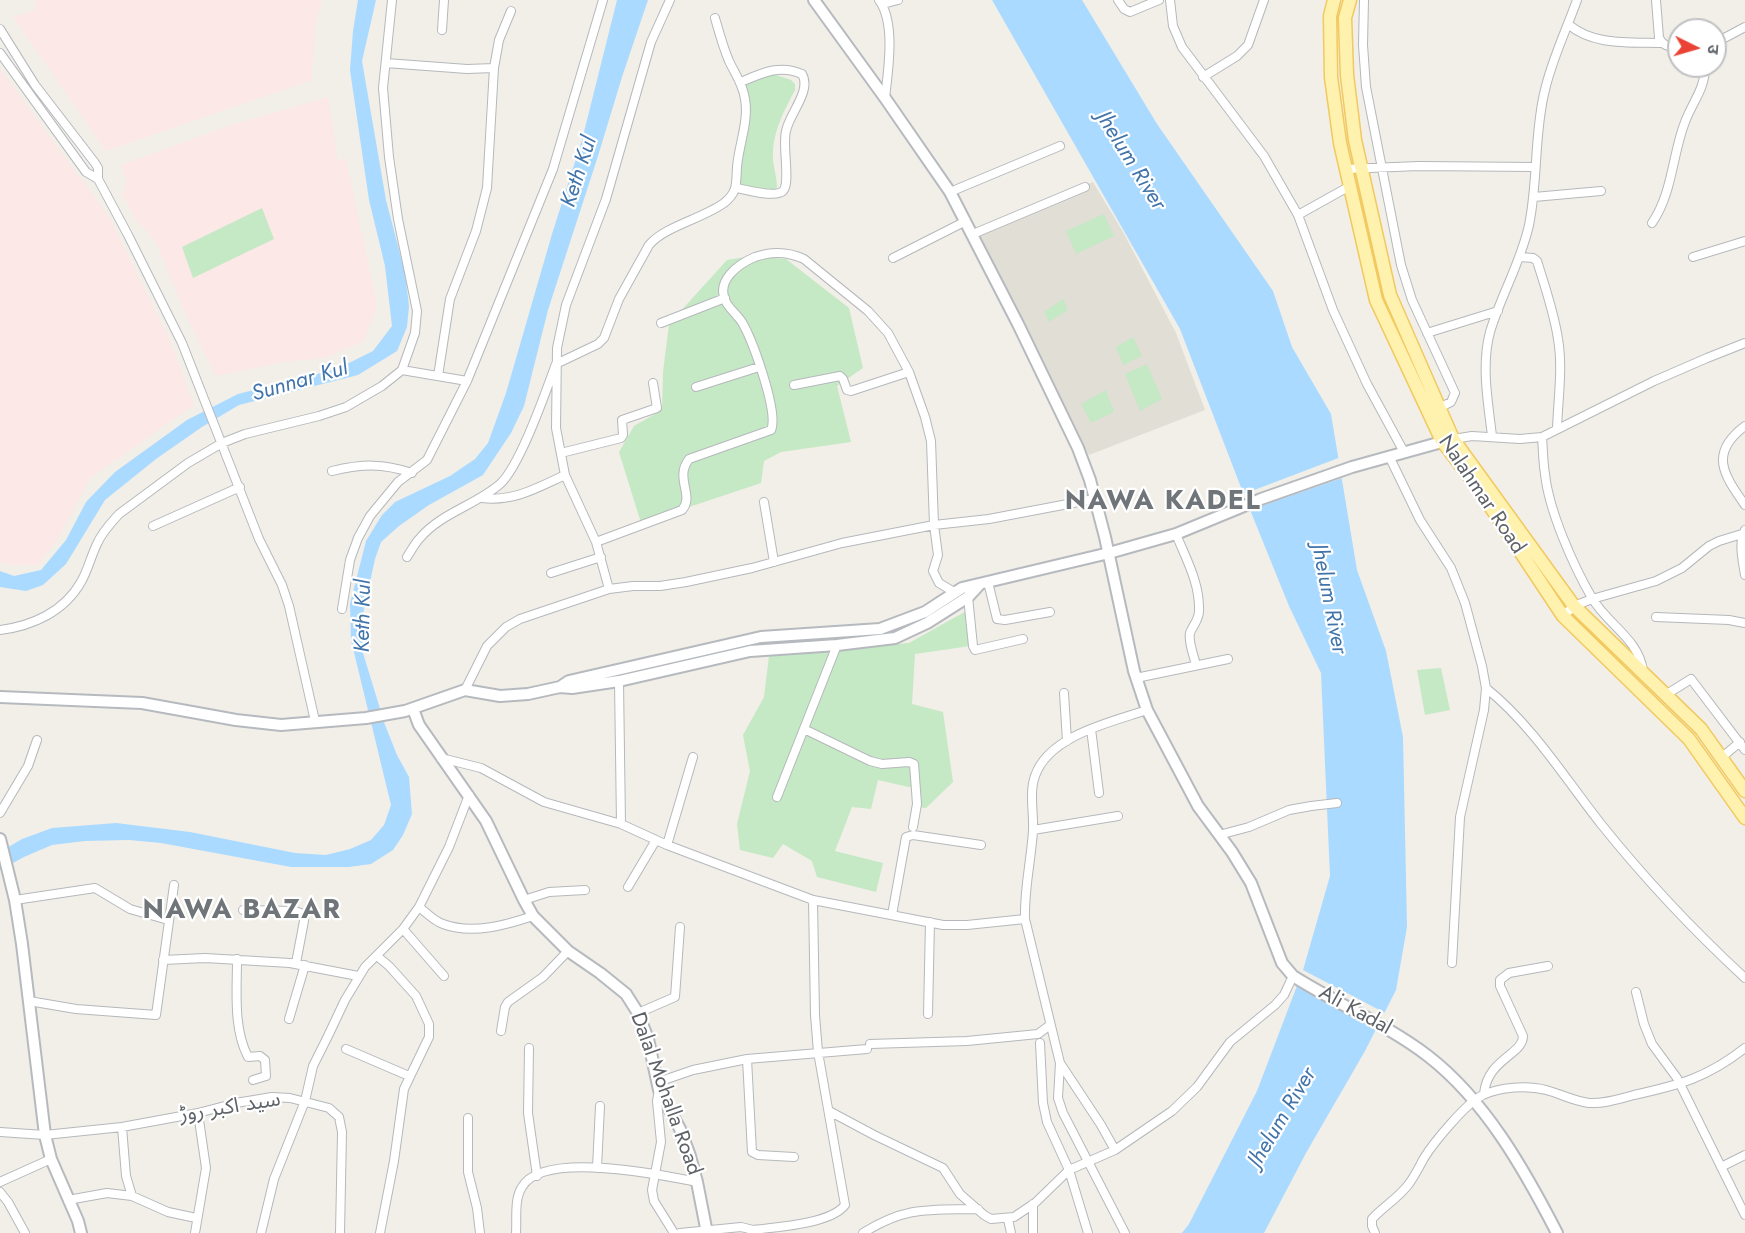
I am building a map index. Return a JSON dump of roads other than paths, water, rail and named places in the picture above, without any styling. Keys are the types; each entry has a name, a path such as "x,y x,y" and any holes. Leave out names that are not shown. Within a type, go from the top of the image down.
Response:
{"main road":[{"name":"Nalahmar Road","path":"1334,0 1330,16 1331,77 1340,143 1376,300 1448,440 1563,616 1689,739 1745,818"},
{"name":"Nalahmar Road","path":"1350,0 1345,18 1347,75 1355,140 1390,295 1439,408 1448,440 1574,606 1701,729 1745,791"}],"street":[{"path":"0,630 20,628 37,621 63,603 81,582 97,542 108,526 119,514 188,463 222,443 245,434 346,407 382,386 402,370 416,333 417,311 398,219 389,157 383,88 392,0"},
{"path":"442,30 444,0"},
{"path":"342,609 345,582 358,538 370,516 398,482 427,460 467,381 553,169 603,0"},
{"path":"609,589 597,542 565,475 556,428 556,364 559,328 606,199 651,42 670,0"},
{"path":"814,0 950,192 973,234 1078,448 1109,553 1136,678 1148,710 1198,806 1251,883 1282,963 1293,976 1280,1000 1230,1042 1197,1087 1172,1111 1115,1150 1069,1170 1022,1213 1008,1219 991,1219 978,1209 960,1194 943,1168 829,1111"},
{"path":"885,98 889,60 888,28 881,2 898,0"},
{"path":"1118,0 1124,9 1130,12 1159,0"},
{"path":"1170,0 1173,26 1182,47 1264,156 1298,214 1333,309 1367,384 1404,452"},
{"path":"1203,77 1237,56 1248,45 1264,0"},
{"path":"1364,0 1363,45 1366,87 1401,265 1412,300 1455,393 1451,402 1439,408"},
{"path":"1492,436 1486,364 1490,333 1520,257 1534,197 1535,167 1544,94 1554,59 1577,0"},
{"path":"1656,0 1658,32 1662,43"},
{"path":"438,376 450,299 476,231 487,188 494,68 499,40 511,11"},
{"path":"407,557 420,538 438,522 482,498 502,482 517,458 556,364 598,344 604,338 619,299 655,238 714,209 731,197 737,188 737,167 746,116 746,99 741,82 725,51 715,18"},
{"path":"1568,24 1578,32 1592,38 1662,43 1667,46"},
{"path":"1727,37 1745,27"},
{"path":"0,29 35,85 98,168 98,179 182,343 259,538 282,585 289,606 315,721"},
{"path":"0,53 86,172 98,179"},
{"path":"386,63 467,69 494,68"},
{"path":"737,188 772,194 779,194 784,190 787,183 784,143 786,129 805,85 802,74 787,69 765,71 741,82"},
{"path":"1652,223 1662,208 1685,122 1704,78"},
{"path":"950,192 1060,146"},
{"path":"1346,169 1419,166 1535,167"},
{"path":"1298,214 1350,186"},
{"path":"973,234 1085,188"},
{"path":"1534,197 1601,191"},
{"path":"893,258 966,221"},
{"path":"1693,257 1745,241"},
{"path":"597,542 682,510 687,502 682,471 689,459 771,430 773,411 759,367 742,321 726,302 723,292 733,269 760,255 780,252 804,259 868,311 888,333 909,372 931,441 934,525 938,555 933,571 939,583 954,592"},
{"path":"1520,257 1533,258 1537,261 1554,315 1559,341 1560,367 1557,429"},
{"path":"660,324 725,298"},
{"path":"1427,333 1498,311"},
{"path":"560,687 569,681 761,638 880,629 925,612 954,592 968,586 1109,553 1176,534 1261,500 1389,456 1448,440 1492,436 1520,439 1542,437 1654,381 1745,343"},
{"path":"696,387 759,367"},
{"path":"402,370 467,381"},
{"path":"794,385 838,376 843,379 847,390 851,391 909,372"},
{"path":"561,453 621,438 623,419 657,408 653,383"},
{"path":"1745,426 1724,448 1722,462 1726,478 1745,504"},
{"path":"1542,437 1545,475 1552,506 1563,536 1592,599 1635,648 1643,671"},
{"path":"1389,456 1420,520 1451,568 1464,603 1486,688 1484,710 1460,817 1452,963"},
{"path":"332,471 385,465 412,473"},
{"path":"482,498 498,500 518,496 565,475"},
{"path":"153,526 240,487"},
{"path":"465,690 488,646 506,627 520,619 609,589 686,582 774,562 842,543 934,525 989,519 1094,499"},
{"path":"764,502 774,562"},
{"path":"1563,616 1574,606 1656,580 1682,568 1709,546 1744,532 1742,554 1745,575"},
{"path":"1176,534 1194,575 1198,592 1199,614 1190,632 1196,666"},
{"path":"551,573 601,557"},
{"path":"0,697 142,704 281,725 366,718 409,710 465,690 500,696 528,694 560,687 572,688 619,681 750,651 896,638 927,623 968,597 983,584"},
{"path":"983,584 997,619 1005,620 1050,612"},
{"path":"968,597 975,650 1023,639"},
{"path":"1656,617 1729,620 1745,623"},
{"path":"777,797 837,645"},
{"path":"1136,678 1228,659"},
{"path":"1667,694 1691,679 1743,746 1721,758"},
{"path":"619,681 621,824"},
{"path":"1486,688 1517,716 1653,885 1700,937 1745,978"},
{"path":"1064,693 1067,741"},
{"name":"Dalal Mohalla Road","path":"409,710 486,821 533,916 568,951 626,994 638,1013 648,1040 659,1086 680,1129 697,1182 707,1232"},
{"path":"1125,1233 1063,1113 1058,1098 1060,1063 1025,919 1024,895 1033,830 1035,776 1043,761 1067,741 1091,729 1148,710"},
{"path":"804,729 870,761 882,764 909,762 914,764 917,804 913,827"},
{"path":"1091,729 1099,793"},
{"path":"0,813 28,766 37,740"},
{"path":"667,845 693,757"},
{"path":"441,758 481,768 544,802 621,824 667,845 813,900 943,925 1025,919"},
{"path":"261,1233 274,1179 305,1101 313,1066 358,976 403,929 419,907 449,848 469,795"},
{"path":"1219,835 1249,827 1289,810 1337,803"},
{"path":"1033,830 1118,816"},
{"path":"892,915 906,837 914,835 981,845"},
{"path":"0,840 14,895 45,1135 51,1159 81,1233"},
{"path":"628,888 656,840"},
{"path":"29,1001 76,1009 156,1015 174,885"},
{"path":"14,895 95,888 130,909 168,920"},
{"path":"524,900 549,892 585,890"},
{"path":"680,1233 741,1227 754,1232 809,1221 837,1212 844,1204 818,1052 813,900"},
{"path":"419,907 441,924 462,927 487,928 533,916"},
{"path":"243,909 295,911 303,915 304,921 296,963"},
{"path":"928,1014 930,922"},
{"path":"638,1013 675,997 680,927"},
{"path":"403,929 444,976"},
{"path":"501,1031 508,1002 543,976 568,951"},
{"path":"377,956 417,996 429,1024 426,1046 404,1089 394,1161 380,1233"},
{"path":"163,960 205,958 296,963 358,976"},
{"path":"237,959 237,1016 241,1036 248,1057 260,1056 265,1060 266,1076 253,1080"},
{"path":"289,1019 305,965"},
{"path":"1375,1233 1372,1219 1407,1187 1434,1144 1479,1097 1489,1073 1523,1042 1523,1036 1500,986 1500,980 1509,973 1548,966"},
{"name":"Ali Kadal","path":"1293,976 1401,1037 1430,1057 1479,1097 1557,1233"},
{"path":"1636,992 1652,1044 1672,1070 1745,1215"},
{"path":"674,1233 654,1201 652,1190 661,1142 657,1101 659,1086 693,1070 747,1059 1038,1034 1050,1025"},
{"path":"1040,1043 1042,1103 1051,1133 1069,1170 1088,1233"},
{"path":"346,1048 409,1076"},
{"path":"529,1048 528,1113 537,1176"},
{"path":"1479,1097 1506,1089 1543,1089 1573,1100 1592,1103 1606,1102 1680,1085 1726,1062 1745,1048"},
{"path":"747,1059 752,1152 758,1155 794,1157"},
{"path":"1060,1063 1115,1150"},
{"name":"سید اکبر روڑ","path":"0,1131 45,1135 122,1126 272,1097 290,1098 329,1108 336,1112 341,1123 340,1233"},
{"path":"597,1168 600,1106"},
{"path":"195,1233 206,1168 198,1113"},
{"path":"468,1118 468,1172 477,1208 480,1233"},
{"path":"122,1126 126,1176 132,1196"},
{"path":"1720,1167 1745,1155"},
{"path":"0,1182 51,1159"},
{"path":"516,1233 519,1192 526,1181 565,1168 597,1168 655,1174 697,1182"},
{"path":"0,1192 25,1233"},
{"path":"68,1200 107,1192 132,1196 168,1212 196,1218"},
{"path":"1033,1204 1033,1233"},
{"path":"863,1233 884,1220 909,1212 978,1209"},
{"path":"1008,1219 1011,1233"}],"water":[{"name":"Sunnar Kul","path":"358,0 376,0 362,61 386,200 405,273 409,306 407,327 397,351 358,375 239,405 156,459 105,500 66,564 43,585 26,591 0,587 0,571 14,576 41,570 66,540 86,502 115,472 187,420 238,394 337,369 373,351 392,326 385,266 369,200 350,70"},
{"name":"Keth Kul","path":"617,0 648,0 548,310 524,406 511,433 483,475 429,505 399,526 381,542 375,559 363,614 363,653 385,725 409,777 412,814 403,835 393,850 371,864 349,867 291,867 161,843 129,840 85,841 52,845 0,870 0,852 22,839 52,828 116,823 190,832 295,853 326,855 350,849 371,840 384,825 391,805 351,640 350,604 366,541 382,515 395,502 450,476 475,459 488,443 506,393 582,140"},
{"name":"Jhelum River","path":"992,0 1082,0 1157,124 1273,291 1292,347 1331,414 1357,570 1386,651 1403,737 1407,927 1396,990 1365,1051 1306,1153 1264,1233 1182,1233 1189,1224 1257,1091 1303,970 1330,876 1321,673 1289,606 1180,329"}],"district":[{"name":"NAWA KADEL","path":"1163,502"},
{"name":"NAWA BAZAR","path":"242,911"}]}
